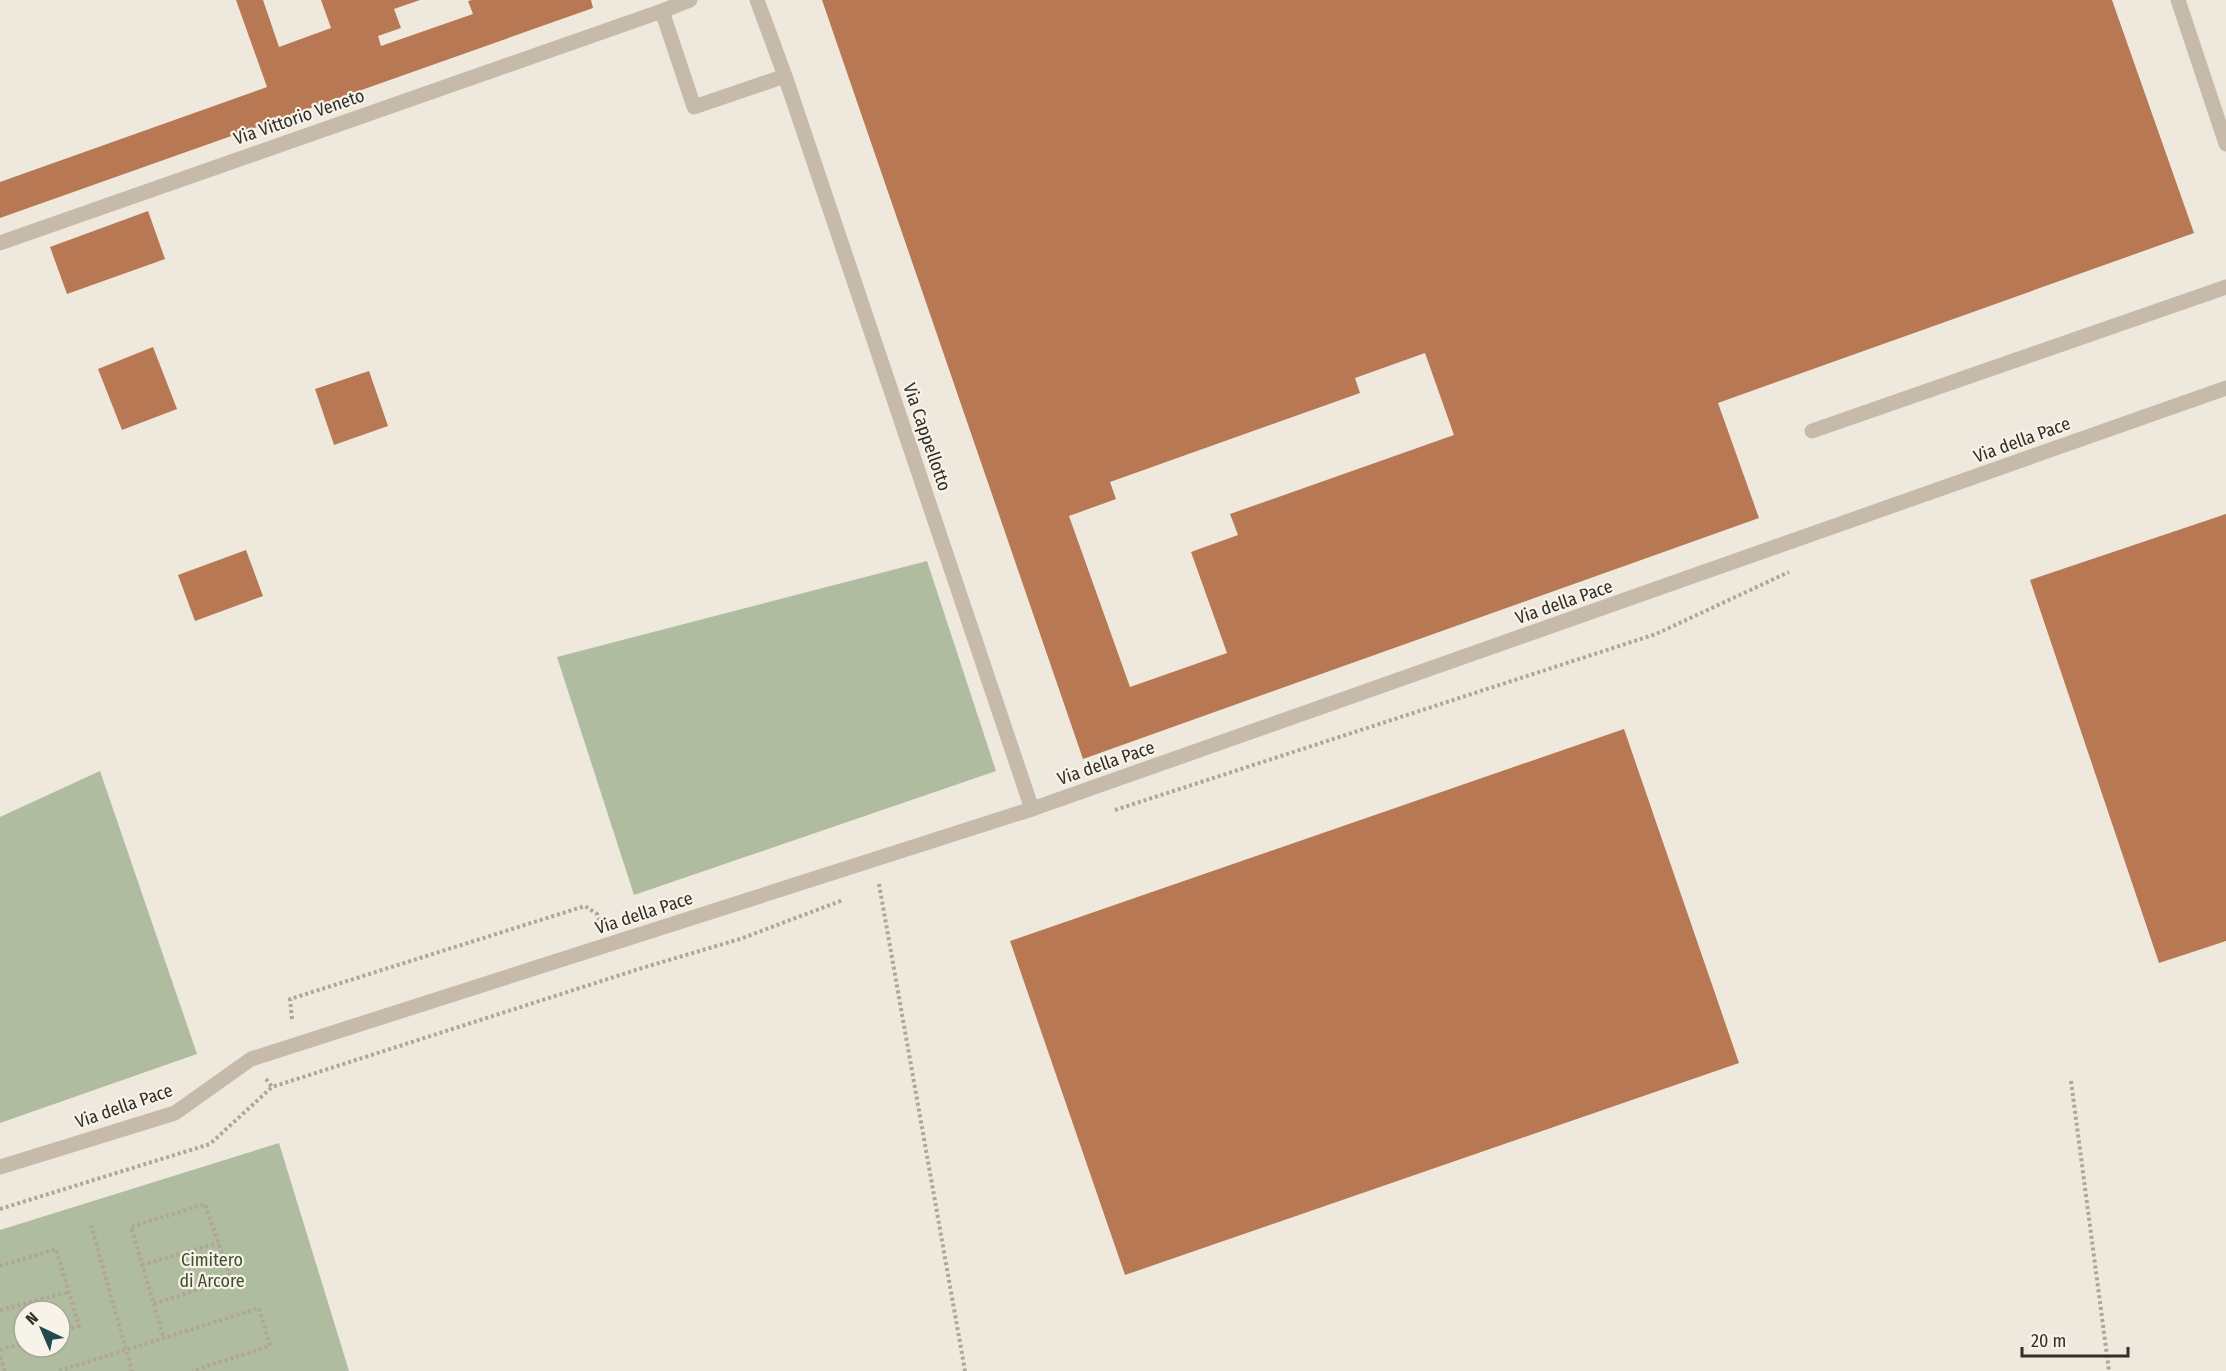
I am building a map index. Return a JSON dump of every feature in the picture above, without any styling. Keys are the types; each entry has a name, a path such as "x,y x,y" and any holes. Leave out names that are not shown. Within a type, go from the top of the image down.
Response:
{"street":[{"path":"690,0 662,11 694,107 785,76"},
{"name":"Via Cappellotto","path":"757,0 785,76 1032,809"},
{"path":"2178,0 2226,144"},
{"name":"Via Vittorio Veneto","path":"0,243 662,11"},
{"path":"1812,431 2226,287"},
{"name":"Via della Pace","path":"0,1167 175,1113 251,1059 1032,809 2226,388"}],"path":[{"path":"874,860 965,1371"},
{"path":"295,1045 290,999 585,906 597,914 608,945"},
{"path":"2071,1081 2109,1371"},
{"path":"0,1209 210,1144 272,1087"},
{"path":"154,1304 231,1279 205,1204 131,1227 164,1339"},
{"path":"92,1225 132,1371"},
{"path":"142,1265 218,1243"},
{"path":"0,1266 56,1249 71,1299"},
{"path":"0,1310 69,1292"},
{"path":"72,1302 79,1326 72,1328"},
{"path":"59,1371 259,1308 270,1346 192,1371"},
{"path":"0,1357 4,1371"}],"green space":[{"path":"927,561 996,771 634,895 557,657"},
{"path":"100,771 197,1054 0,1123 0,817"},
{"name":"Cimitero di Arcore","path":"279,1143 349,1371 0,1371 0,1230"}],"building":[{"path":"236,0 263,0 279,47 331,28 321,0 420,0 394,9 401,28 378,36 381,46 473,14 468,1 472,0 591,0 593,8 0,218 0,182 267,87"},
{"path":"822,0 2112,0 2194,233 1718,403 1759,518 1083,759","holes":["1425,353 1454,435 1230,514 1238,535 1191,552 1227,653 1130,687 1069,516 1116,499 1110,482 1360,393 1355,378"]},
{"path":"148,211 165,259 67,294 50,247"},
{"path":"153,347 177,409 122,430 98,369"},
{"path":"369,371 388,426 334,445 315,389"},
{"path":"2226,514 2226,941 2159,963 2030,580"},
{"path":"246,550 263,596 195,621 178,575"},
{"path":"1624,729 1739,1063 1125,1275 1010,941"}]}
